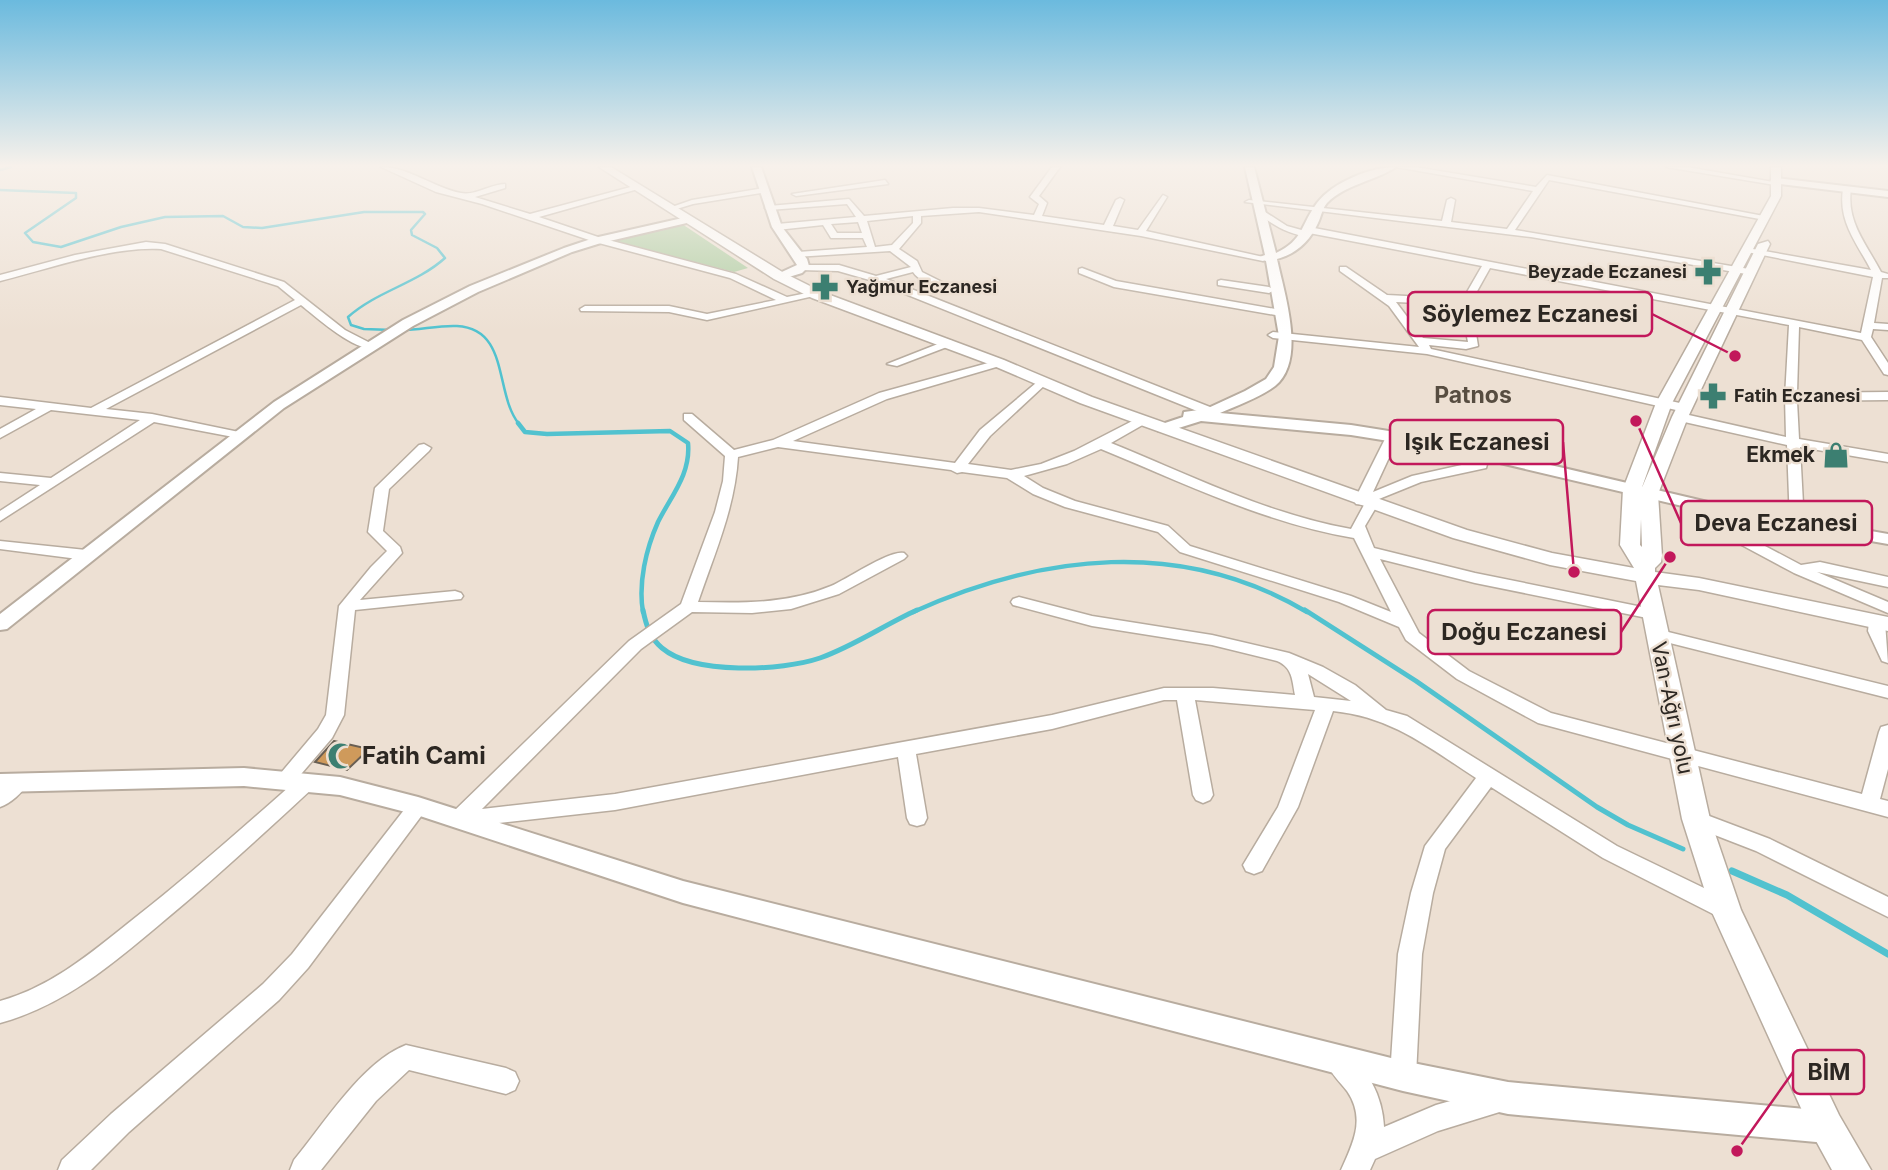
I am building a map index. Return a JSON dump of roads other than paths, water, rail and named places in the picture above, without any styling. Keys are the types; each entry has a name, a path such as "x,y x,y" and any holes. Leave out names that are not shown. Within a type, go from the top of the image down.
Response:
{"main road":[{"path":"690,222 764,269 783,275"},
{"path":"697,222 783,275 826,297 1142,420 1460,534 1524,552 1645,572 1703,594 1883,624"},
{"path":"1645,572 1652,556 1640,491 1664,403 1752,272 1753,253 1763,222"},
{"path":"1640,491 1683,412 1725,309 1735,270 1753,253 1772,222"},
{"name":"Van-Ağrı yolu","path":"1645,572 1696,819 1726,910 1827,1127 1853,1170"}],"street":[{"path":"543,222 598,240 733,276 786,301"},
{"path":"0,624 279,405 408,323 474,289 598,240 680,222"},
{"path":"775,222 798,255 803,268"},
{"path":"777,227 843,222"},
{"path":"863,222 872,250"},
{"path":"798,255 892,248 898,246 917,222"},
{"path":"1074,222 1266,253 1289,250 1308,232 1313,222"},
{"path":"1108,227 1110,222"},
{"path":"1141,233 1148,222"},
{"path":"1164,428 1271,382 1281,368 1280,336 1260,222"},
{"path":"1276,222 1284,228 1794,322 1867,332 1888,327"},
{"path":"1419,222 1523,234 1752,272"},
{"path":"1508,233 1516,222"},
{"path":"1848,222 1883,276"},
{"path":"826,223 834,236 867,235"},
{"path":"0,278 66,260 156,245 277,282 341,332 378,341"},
{"path":"892,248 914,263 918,274 939,284"},
{"path":"1266,253 1269,290 1276,312"},
{"path":"1753,253 1883,276"},
{"path":"1280,336 1425,346 1473,345 1466,302 1487,265"},
{"path":"754,284 803,268 839,268 876,279 1201,412 1296,430 1393,436 1483,453 1712,508 1888,539"},
{"path":"733,276 764,269"},
{"path":"876,279 915,269"},
{"path":"1343,269 1386,298 1425,346 1664,403 1683,412 1793,442 1888,458"},
{"path":"1082,271 1114,284 1276,312"},
{"path":"1883,276 1867,332 1888,372"},
{"path":"1221,283 1269,290"},
{"path":"585,309 669,309 707,317 786,301 826,297"},
{"path":"1386,298 1466,302"},
{"path":"92,412 302,301"},
{"path":"1794,322 1791,397 1797,523"},
{"path":"893,364 948,344"},
{"path":"732,454 778,443 883,396 999,363"},
{"path":"957,469 985,433 1042,382"},
{"path":"1791,397 1888,396"},
{"path":"0,401 152,418 239,436"},
{"path":"0,434 46,408"},
{"path":"688,417 732,454"},
{"path":"0,517 152,418"},
{"path":"778,443 957,469 1011,474 1037,470 1101,444 1142,420"},
{"path":"1393,436 1358,526 1364,543 1412,636 1463,675 1545,718 1878,807 1888,732"},
{"path":"1101,444 1276,513 1475,578 1654,624 1888,692"},
{"path":"0,1013 45,996 100,960 166,907 296,781 335,715 347,606 395,550 374,531 382,488 424,448"},
{"path":"1366,502 1417,479 1481,465 1483,453"},
{"path":"459,819 635,645 688,607 722,512 730,481 732,454"},
{"path":"1011,474 1038,491 1070,504 1163,529 1185,549 1345,599 1405,623"},
{"path":"0,477 54,482"},
{"path":"1712,508 1724,530 1799,570 1883,624 1888,657"},
{"path":"0,545 86,555"},
{"path":"688,607 755,607 793,603 851,582 899,556"},
{"path":"1799,570 1820,567 1888,582"},
{"path":"347,606 455,596"},
{"path":"1019,602 1103,623 1248,646 1342,684 1378,713"},
{"path":"1254,864 1274,835 1300,783 1316,704 1293,662"},
{"path":"459,819 615,802 1052,722 1139,699 1185,693 1316,704 1378,713 1400,721 1609,852 1726,910"},
{"path":"1185,693 1203,795"},
{"path":"906,749 917,818"},
{"path":"6,788 244,777 340,786 418,806 683,892 1403,1076 1508,1098 1827,1127"},
{"path":"1403,1076 1410,954 1435,846 1488,777"},
{"path":"72,1170 120,1123 278,985 300,961 418,806"},
{"path":"1696,819 1763,845 1888,908"},
{"path":"304,1170 377,1082 396,1062 406,1057 506,1081"},
{"path":"1333,1058 1352,1076 1368,1102 1372,1125 1360,1164"},
{"path":"1360,1164 1436,1118 1508,1098"}],"waterway":[{"path":"42,222 25,233 33,242 61,247 145,222"},
{"path":"233,222 243,227 262,228 303,222"},
{"path":"393,330 364,329 351,325 348,317 371,300 422,275 445,258 437,248 412,235 411,230 418,222"},
{"path":"402,330 457,326 474,330 486,338 499,364 506,396 519,424"},
{"path":"518,423 525,432 547,434 670,431 688,443 683,475 650,543 642,578 643,612"},
{"path":"914,612 962,592 1011,577 1061,567 1111,562 1161,564 1210,572 1259,588 1307,612"},
{"path":"643,610 654,640 676,657 695,663 739,668 784,666 820,658 845,648 914,612"},
{"path":"1305,610 1416,681 1597,807 1628,825 1683,849"},
{"path":"1732,871 1787,895 1888,954"}],"place":[{"name":"Beyzade Eczanesi","path":"1708,272"},
{"name":"Yağmur Eczanesi","path":"825,287"},
{"name":"Söylemez Eczanesi","path":"1735,356"},
{"name":"Fatih Eczanesi","path":"1713,396"},
{"name":"Deva Eczanesi","path":"1636,421"},
{"name":"Ekmek","path":"1836,455"},
{"name":"Doğu Eczanesi","path":"1670,557"},
{"name":"Işık Eczanesi","path":"1574,572"},
{"name":"Fatih Cami","path":"341,756"},
{"name":"BİM","path":"1737,1151"}],"district":[{"name":"Patnos","path":"1473,395"}]}
